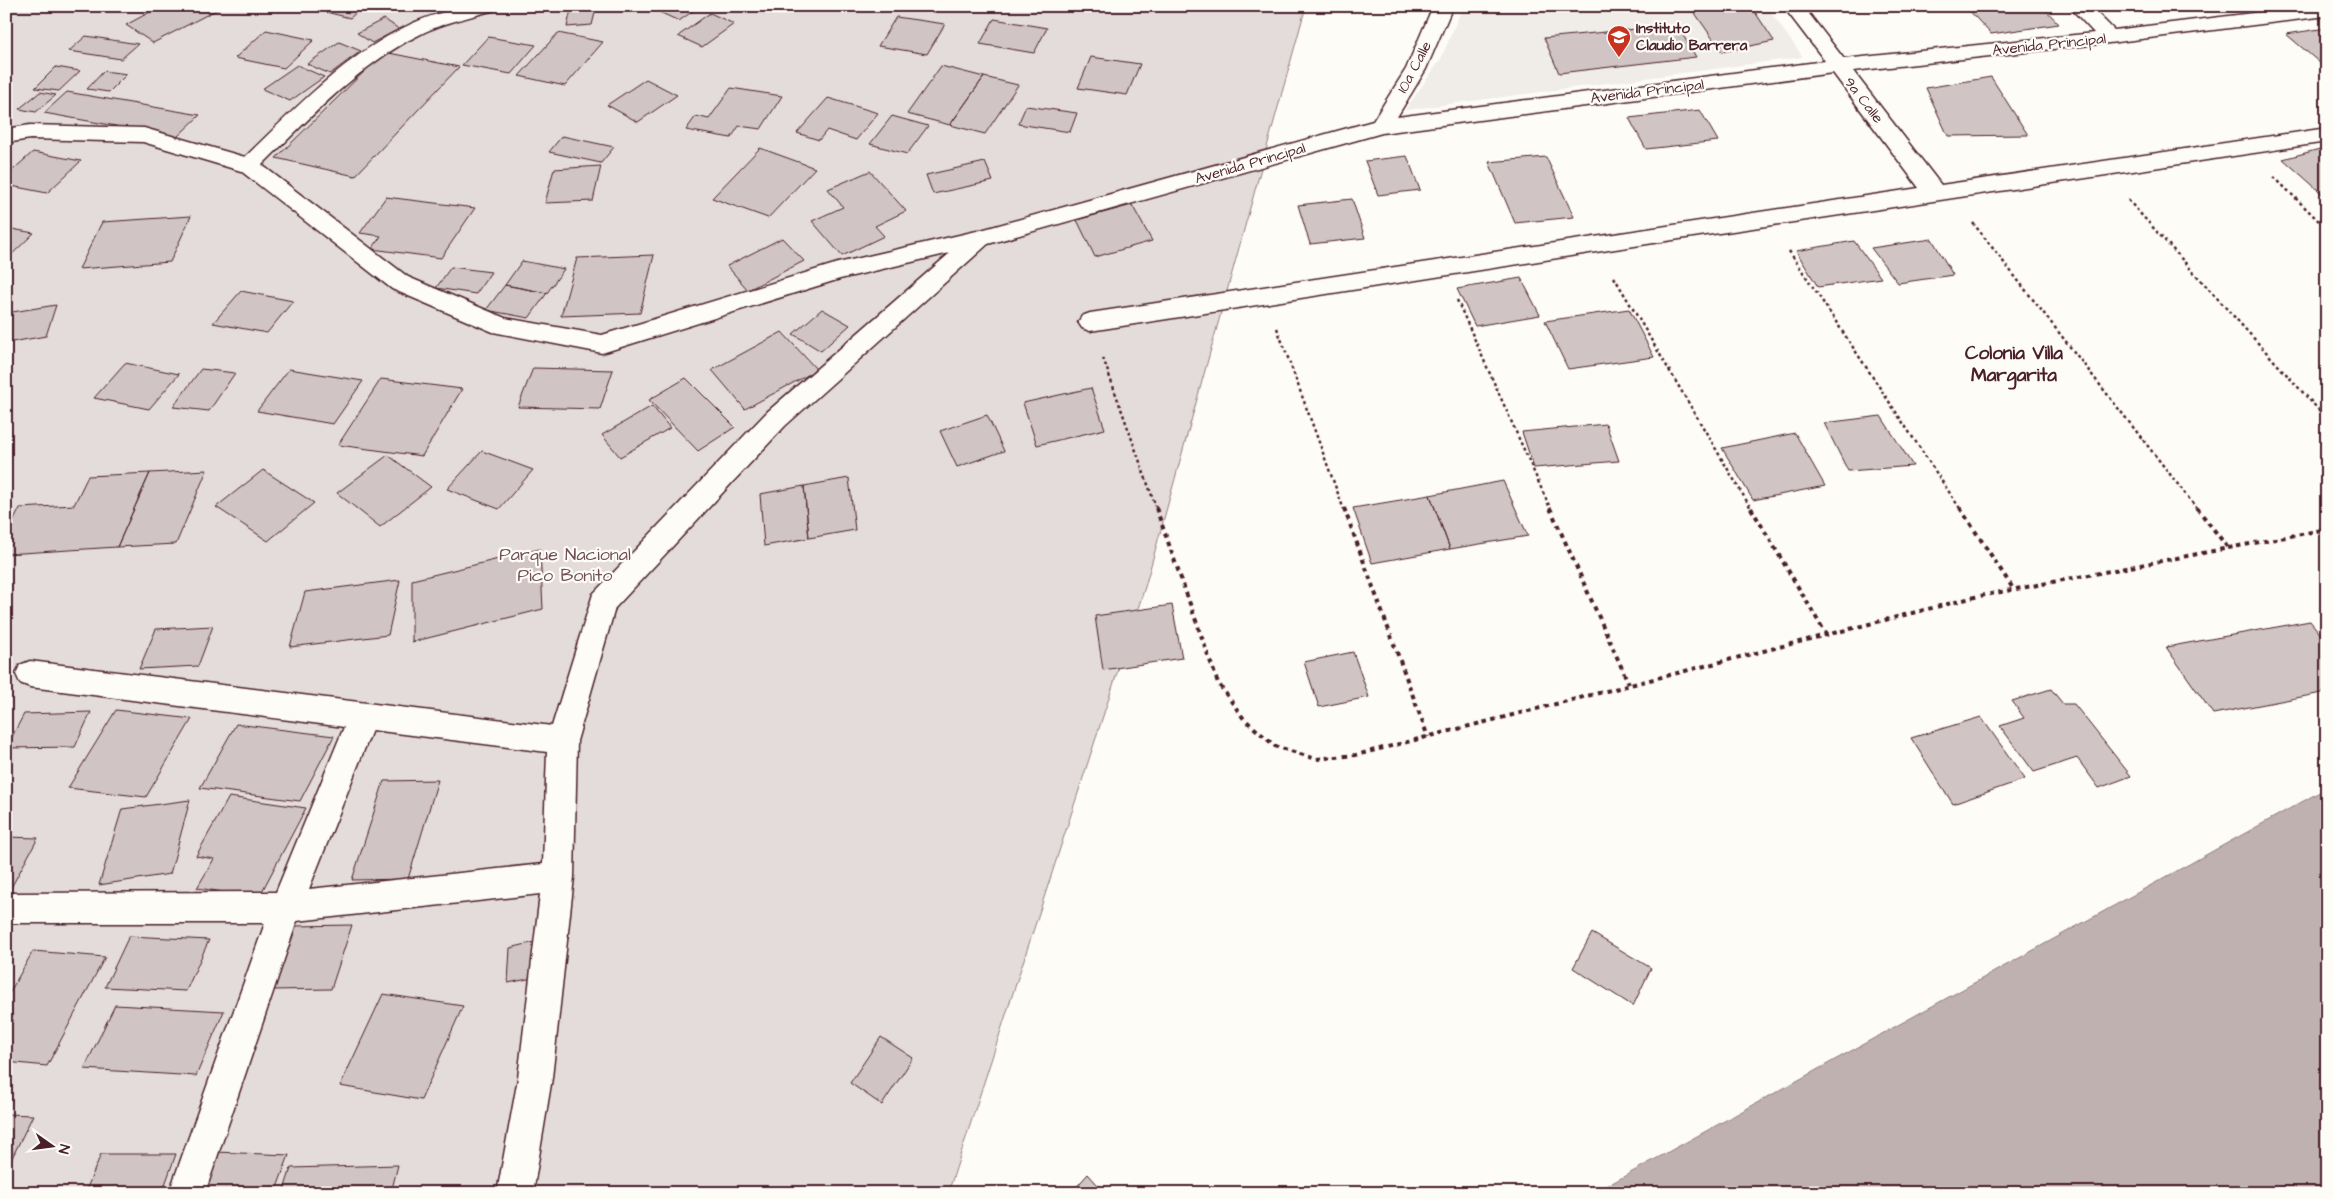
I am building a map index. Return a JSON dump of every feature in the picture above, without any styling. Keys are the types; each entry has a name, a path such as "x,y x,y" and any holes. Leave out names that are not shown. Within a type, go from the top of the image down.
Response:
{"street":[{"path":"6,136 30,132 144,135 249,166 321,96 366,57 418,28 488,6"},
{"name":"10a Calle","path":"1381,126 1416,69 1443,6"},
{"name":"9a Calle","path":"1793,6 1838,66 1942,192"},
{"path":"2079,6 2109,37"},
{"name":"Avenida Principal","path":"249,166 400,283 501,326 602,344 838,271 981,238 1381,126 1838,66 2109,37 2327,10"},
{"path":"1090,322 2327,134"},
{"path":"515,1193 535,1078 558,877 562,741 603,602 776,419 981,238"},
{"path":"30,674 562,741"},
{"path":"186,1193 286,907 363,715"},
{"path":"6,908 286,907 558,877"}],"path":[{"path":"2244,147 2327,229"},
{"path":"2099,168 2327,419"},
{"path":"1942,192 2228,548"},
{"path":"1766,218 2014,590"},
{"path":"1595,244 1826,634"},
{"path":"1442,268 1629,684"},
{"path":"1265,295 1428,737"},
{"path":"1090,322 1218,683 1244,719 1275,746 1316,759 1356,755 1826,634 2014,590 2327,528"}],"shaded area":[{"name":"Instituto Claudio Barrera","path":"1463,6 1766,6 1803,57 1405,110 1441,59"},
{"path":"2327,788 2327,1193 1594,1193"}],"green space":[{"name":"Parque Nacional Pico Bonito","path":"6,6 1306,6 1145,587 948,1193 6,1193"}],"building":[{"path":"161,6 215,6 218,9 153,43 126,25"},
{"path":"322,6 364,6 350,18 318,10"},
{"path":"646,6 700,6 679,21"},
{"path":"1690,6 1751,6 1774,41 1722,52"},
{"path":"1965,6 2042,6 2059,24 1991,34"},
{"path":"2115,6 2163,6 2121,13"},
{"path":"596,9 592,25 567,27 571,10"},
{"path":"710,13 734,24 702,47 678,36"},
{"path":"896,17 945,24 927,54 878,46"},
{"path":"384,19 399,29 372,43 357,33"},
{"path":"994,19 1047,28 1034,53 980,44"},
{"path":"1677,25 1696,57 1559,73 1544,38"},
{"path":"2327,28 2327,69 2286,34"},
{"path":"266,30 314,40 284,68 235,58"},
{"path":"558,33 603,42 565,86 519,76"},
{"path":"86,36 138,44 121,59 69,51"},
{"path":"488,37 536,45 511,74 462,65"},
{"path":"339,42 361,51 330,74 307,64"},
{"path":"384,52 459,67 355,176 276,158"},
{"path":"1091,57 1140,64 1127,95 1078,88"},
{"path":"297,65 324,77 290,101 262,89"},
{"path":"941,66 984,77 950,125 907,114"},
{"path":"56,67 80,71 59,91 35,88"},
{"path":"104,71 127,74 109,92 87,89"},
{"path":"984,77 1018,85 985,134 950,125"},
{"path":"1991,77 2028,135 1948,136 1926,88"},
{"path":"646,79 677,95 638,122 607,105"},
{"path":"731,88 782,96 761,129 739,126 731,138 686,130 696,116 709,119"},
{"path":"40,92 56,95 36,112 19,109"},
{"path":"67,92 200,115 177,137 44,113"},
{"path":"828,98 878,113 856,140 827,130 819,140 797,133"},
{"path":"1026,106 1077,113 1070,132 1018,124"},
{"path":"1700,110 1718,141 1646,149 1629,118"},
{"path":"892,116 928,126 907,154 870,144"},
{"path":"562,136 614,147 601,163 549,152"},
{"path":"2327,147 2327,198 2283,159"},
{"path":"760,148 815,168 768,218 712,198"},
{"path":"33,152 81,161 47,193 6,185 6,176"},
{"path":"1407,156 1420,190 1378,195 1365,161"},
{"path":"1546,157 1574,217 1515,223 1489,162"},
{"path":"985,162 993,181 933,194 926,175"},
{"path":"601,166 593,201 545,203 554,169"},
{"path":"870,171 906,211 875,226 884,236 842,256 812,221 843,207 828,189"},
{"path":"386,197 475,208 441,258 372,249 381,236 360,233"},
{"path":"1352,199 1365,238 1310,244 1298,205"},
{"path":"1132,205 1152,241 1095,257 1077,220"},
{"path":"191,216 170,262 79,269 102,222"},
{"path":"6,228 34,233 6,260"},
{"path":"782,238 804,261 748,290 727,266"},
{"path":"1932,239 1953,275 1898,283 1871,248"},
{"path":"1854,241 1881,278 1818,287 1796,251"},
{"path":"654,255 640,313 561,316 577,258"},
{"path":"522,261 564,269 547,293 505,285"},
{"path":"451,267 491,272 476,294 436,288"},
{"path":"1521,278 1540,315 1475,326 1457,289"},
{"path":"505,285 547,293 529,318 486,310"},
{"path":"241,291 293,301 267,333 213,323"},
{"path":"56,305 46,336 6,343 6,313"},
{"path":"822,309 850,325 821,351 793,334"},
{"path":"1629,309 1654,357 1568,369 1545,321"},
{"path":"782,332 817,370 745,409 712,370"},
{"path":"125,363 179,374 149,409 94,398"},
{"path":"533,368 613,370 600,409 518,407"},
{"path":"201,369 235,373 209,411 173,407"},
{"path":"289,369 363,381 333,424 257,411"},
{"path":"686,378 735,427 698,451 649,400"},
{"path":"381,379 462,389 422,456 338,445"},
{"path":"1091,388 1105,429 1037,445 1023,403"},
{"path":"652,406 670,428 620,457 602,435"},
{"path":"987,415 1004,451 957,467 940,431"},
{"path":"1881,416 1913,466 1848,471 1824,423"},
{"path":"1606,424 1619,461 1534,468 1522,432"},
{"path":"1795,433 1825,486 1753,500 1722,448"},
{"path":"482,451 533,470 499,509 447,489"},
{"path":"388,455 431,487 380,527 337,493"},
{"path":"207,470 176,544 117,547 150,473"},
{"path":"263,470 314,503 268,541 216,507"},
{"path":"150,473 117,547 6,554 6,536 20,508 74,505 88,476"},
{"path":"849,478 855,530 809,538 804,486"},
{"path":"1503,481 1528,536 1450,549 1430,495"},
{"path":"804,486 809,538 764,546 760,494"},
{"path":"1430,495 1450,549 1372,563 1353,508"},
{"path":"540,549 543,609 412,642 412,580"},
{"path":"400,580 388,635 290,647 305,592"},
{"path":"1172,605 1182,658 1103,670 1095,616"},
{"path":"2310,621 2327,642 2327,692 2213,714 2166,647"},
{"path":"213,626 198,666 139,669 156,629"},
{"path":"1353,652 1369,697 1319,707 1304,662"},
{"path":"2051,689 2063,704 2074,704 2131,776 2099,788 2077,758 2034,772 2000,726 2024,718 2012,701"},
{"path":"116,710 192,719 146,797 68,788"},
{"path":"91,712 75,747 6,748 24,714"},
{"path":"1981,717 2025,779 1953,804 1911,738"},
{"path":"236,724 334,736 300,801 200,788"},
{"path":"438,780 408,879 352,880 384,781"},
{"path":"229,797 306,808 259,897 197,888 214,859 196,856"},
{"path":"190,800 170,874 99,885 122,809"},
{"path":"6,837 38,838 6,897"},
{"path":"352,925 331,989 272,990 295,926"},
{"path":"1592,933 1651,968 1633,1006 1573,968"},
{"path":"129,936 209,940 186,991 105,987"},
{"path":"535,942 533,978 508,983 510,948"},
{"path":"33,951 105,957 47,1066 6,1062 6,999"},
{"path":"383,994 463,1006 421,1100 340,1086"},
{"path":"115,1005 224,1011 196,1076 84,1069"},
{"path":"881,1037 913,1058 882,1105 850,1083"},
{"path":"6,1114 33,1115 6,1170"},
{"path":"215,1152 289,1155 275,1193 198,1193"},
{"path":"101,1154 176,1154 162,1193 85,1193"},
{"path":"398,1165 391,1193 283,1193 291,1168"},
{"path":"1088,1174 1105,1193 1071,1193"}],"place":[{"name":"Instituto Claudio Barrera","path":"1619,58"}],"district":[{"name":"Colonia Villa Margarita","path":"2014,363"}]}
